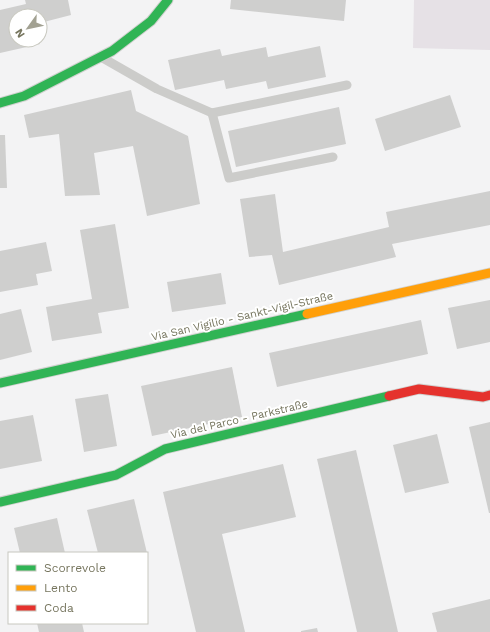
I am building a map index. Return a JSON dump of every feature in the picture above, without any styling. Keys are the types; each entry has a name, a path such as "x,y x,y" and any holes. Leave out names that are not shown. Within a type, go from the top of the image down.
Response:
{"street":[{"path":"0,103 24,96 112,51 151,21 168,0"},
{"name":"Via San Vigilio - Sankt-Vigil-Straße","path":"0,383 490,273"},
{"name":"Via del Parco - Parkstraße","path":"0,502 116,475 165,449 419,389 483,396 490,395"}],"lane":[{"path":"100,57 157,89 212,114 347,85"},
{"path":"212,114 229,178 333,157"}],"shaded area":[{"path":"414,0 490,0 490,50 413,48"}],"building":[{"path":"25,0 68,0 71,15 48,21 48,8 9,8 26,4"},
{"path":"231,0 346,0 344,21 230,9"},
{"path":"8,8 8,48 22,48 0,53 0,10"},
{"path":"320,46 326,77 268,89 266,81 226,89 224,80 175,90 168,60 220,49 222,56 266,47 268,57"},
{"path":"131,90 136,111 188,136 200,204 147,216 133,146 94,153 100,195 65,196 59,134 29,138 24,115"},
{"path":"450,95 461,127 385,151 375,119"},
{"path":"339,107 346,144 236,167 228,131"},
{"path":"0,135 5,135 7,188 0,188"},
{"path":"490,191 490,225 392,244 396,257 279,285 272,255 249,257 240,199 275,194 283,252 389,227 386,212"},
{"path":"115,224 129,308 98,313 102,333 52,341 46,307 92,299 80,230"},
{"path":"46,242 52,271 36,274 38,285 0,292 0,251"},
{"path":"221,273 226,304 172,312 167,282"},
{"path":"490,300 490,342 457,349 448,308"},
{"path":"21,309 32,352 0,360 0,314"},
{"path":"421,320 428,354 277,387 269,353"},
{"path":"232,367 242,417 152,436 141,386"},
{"path":"108,394 117,446 84,452 75,399"},
{"path":"33,415 42,461 0,469 0,421"},
{"path":"490,422 490,513 489,513 469,427"},
{"path":"437,434 449,483 405,493 393,445"},
{"path":"356,450 398,632 357,632 317,459"},
{"path":"283,464 296,517 222,534 245,632 196,632 163,492"},
{"path":"134,499 147,552 98,552 87,510"},
{"path":"57,518 65,552 20,552 14,528"},
{"path":"490,599 490,632 437,632 432,613"},
{"path":"37,624 82,624 84,632 39,632"},
{"path":"317,628 318,632 301,632 301,631"}],"traffic: fast":[{"path":"0,103 24,96 112,51 151,21 168,0"},
{"path":"0,383 307,314"},
{"path":"0,502 116,475 165,449 389,396"}],"traffic: slow":[{"path":"307,314 490,273"}],"traffic: jam":[{"path":"389,396 419,389 483,397 490,395"}]}
